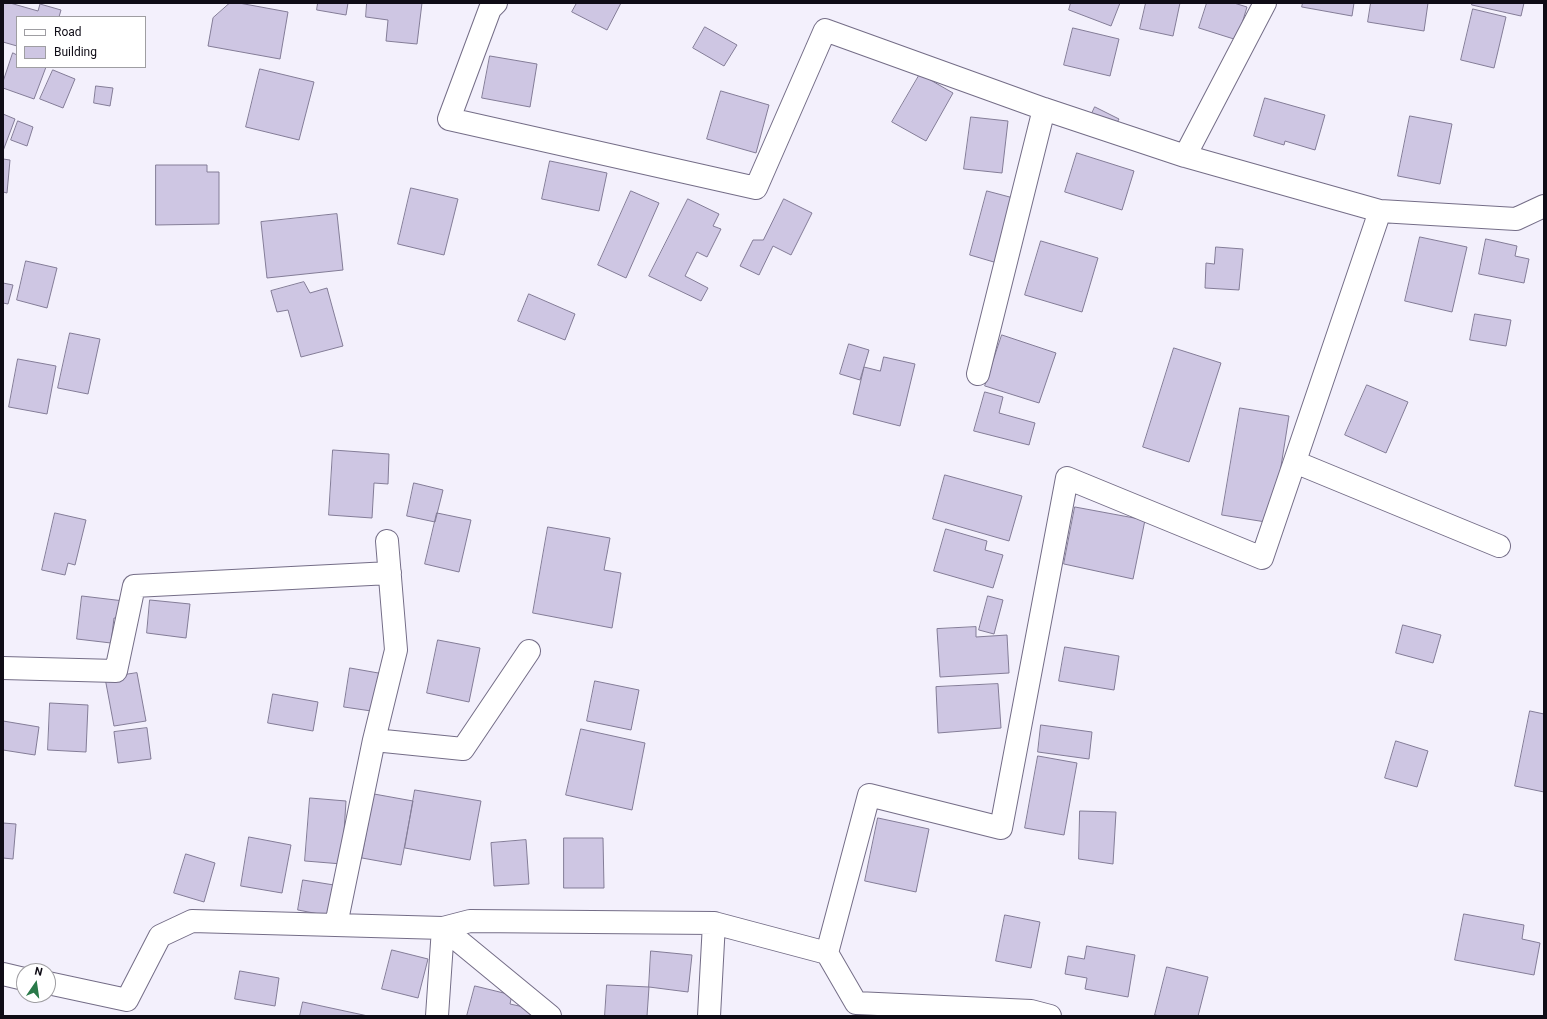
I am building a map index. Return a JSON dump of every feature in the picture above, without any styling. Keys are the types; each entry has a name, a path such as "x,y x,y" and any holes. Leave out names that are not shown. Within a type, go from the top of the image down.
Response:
{"street":[{"path":"496,3 490,10 448,119 756,188 825,30 1044,109 1185,156 1380,211 1516,219 1544,206"},
{"path":"1185,156 1265,3"},
{"path":"978,374 1044,109"},
{"path":"826,953 869,795 1001,828 1067,478 1262,558 1380,211"},
{"path":"1294,462 1499,546"},
{"path":"336,925 374,740 396,650 387,541"},
{"path":"3,668 116,671 134,586 390,573"},
{"path":"374,740 463,749 528,651"},
{"path":"56,985 127,1000 160,936 192,921 444,928 470,922 714,923 826,953 856,1003 1031,1011 1050,1016"},
{"path":"709,1016 714,923"},
{"path":"437,1016 444,928"},
{"path":"444,928 550,1016"},
{"path":"3,974 16,976"}],"building":[{"path":"3,3 10,3 38,11 40,4 61,10 59,16 16,16 16,46 3,42"},
{"path":"230,3 239,3 288,12 280,59 208,46 213,18"},
{"path":"318,3 348,3 346,15 317,10"},
{"path":"367,3 422,3 417,44 386,41 388,20 366,17"},
{"path":"577,3 621,3 607,30 572,12"},
{"path":"1071,3 1120,3 1111,26 1069,10"},
{"path":"1146,3 1180,3 1173,36 1140,29"},
{"path":"1207,3 1234,3 1247,7 1237,40 1199,28"},
{"path":"1303,3 1354,3 1352,16 1302,7"},
{"path":"1371,3 1428,3 1424,31 1368,22"},
{"path":"1472,3 1524,3 1521,16 1472,5"},
{"path":"1473,9 1506,17 1494,68 1461,60"},
{"path":"705,27 737,45 724,66 693,48"},
{"path":"1073,28 1119,39 1110,76 1064,65"},
{"path":"13,53 16,54 16,68 46,68 34,99 3,88 3,82"},
{"path":"490,56 537,64 530,107 482,98"},
{"path":"260,69 314,82 299,140 246,127"},
{"path":"53,70 75,79 63,108 40,99"},
{"path":"920,74 953,93 926,141 892,122"},
{"path":"96,86 113,88 110,106 94,103"},
{"path":"721,91 769,105 756,153 707,139"},
{"path":"1265,98 1325,115 1315,150 1285,141 1284,145 1254,136"},
{"path":"1095,107 1119,119 1110,135 1087,124"},
{"path":"3,114 15,119 3,151"},
{"path":"1410,116 1452,124 1440,184 1398,176"},
{"path":"971,117 1008,121 1002,173 964,169"},
{"path":"18,121 33,127 27,146 11,140"},
{"path":"1077,153 1134,171 1122,210 1065,192"},
{"path":"3,159 10,160 7,193 3,192"},
{"path":"550,161 607,173 599,211 542,199"},
{"path":"156,165 207,165 207,172 219,172 219,224 156,225"},
{"path":"411,188 458,199 444,255 398,244"},
{"path":"631,191 659,203 626,278 598,265"},
{"path":"987,191 1021,200 1004,265 970,255"},
{"path":"688,199 719,214 713,226 721,229 707,257 697,252 685,276 708,288 701,301 649,276"},
{"path":"784,199 812,213 791,255 773,246 759,275 740,266 753,240 763,240"},
{"path":"337,214 343,270 267,278 261,222"},
{"path":"1420,237 1467,247 1452,312 1405,301"},
{"path":"1486,239 1517,246 1515,256 1529,259 1524,283 1479,274"},
{"path":"1041,241 1098,258 1082,312 1025,295"},
{"path":"1216,247 1243,249 1239,290 1205,288 1206,263 1214,264"},
{"path":"26,261 57,268 47,308 17,300"},
{"path":"304,282 310,293 327,288 343,346 301,357 288,310 277,312 271,291"},
{"path":"3,283 13,285 8,304 3,303"},
{"path":"529,294 575,314 565,340 518,321"},
{"path":"1475,314 1511,320 1506,346 1470,340"},
{"path":"70,333 100,339 88,394 58,388"},
{"path":"1002,335 1056,353 1039,403 985,386"},
{"path":"849,344 869,350 860,380 840,374"},
{"path":"1174,348 1221,363 1189,462 1143,447"},
{"path":"884,357 915,364 900,426 853,414 864,367 880,371"},
{"path":"18,359 56,366 47,414 9,407"},
{"path":"1367,385 1408,402 1386,453 1345,435"},
{"path":"985,392 1003,397 999,413 1035,423 1029,445 974,431"},
{"path":"1240,408 1289,416 1272,523 1222,515"},
{"path":"333,450 389,454 388,484 374,483 372,518 329,515"},
{"path":"945,475 1022,496 1009,541 933,519"},
{"path":"414,483 443,490 435,522 407,516"},
{"path":"1075,507 1145,520 1133,579 1064,564"},
{"path":"55,513 86,520 75,565 68,563 65,575 42,570"},
{"path":"437,513 471,520 459,572 425,564"},
{"path":"548,527 610,538 604,570 621,573 612,628 533,613"},
{"path":"946,529 987,541 985,550 1003,555 993,588 934,571"},
{"path":"82,596 124,601 122,619 114,618 111,643 77,639"},
{"path":"988,596 1003,600 994,634 979,630"},
{"path":"150,600 190,604 186,638 147,633"},
{"path":"1403,625 1441,635 1433,663 1396,653"},
{"path":"976,627 976,637 1007,635 1009,673 940,677 937,629"},
{"path":"438,640 480,648 469,702 427,693"},
{"path":"1065,647 1119,656 1114,690 1059,681"},
{"path":"350,668 384,674 378,712 344,707"},
{"path":"137,673 146,721 114,726 105,678"},
{"path":"595,681 639,690 631,730 587,721"},
{"path":"998,684 1001,728 938,733 936,687"},
{"path":"273,694 318,702 313,731 268,723"},
{"path":"50,703 88,705 86,752 48,750"},
{"path":"1530,711 1544,714 1544,792 1515,786"},
{"path":"3,721 39,727 35,755 3,750"},
{"path":"1041,725 1092,732 1089,759 1038,752"},
{"path":"147,728 151,759 118,763 114,732"},
{"path":"581,729 645,743 632,810 566,795"},
{"path":"1396,741 1428,751 1417,787 1385,778"},
{"path":"1038,756 1077,763 1064,835 1025,828"},
{"path":"415,790 481,801 470,860 405,848"},
{"path":"374,794 413,801 401,865 362,858"},
{"path":"310,798 346,801 342,864 305,861"},
{"path":"1080,811 1116,812 1113,864 1079,859"},
{"path":"878,818 929,829 916,892 865,881"},
{"path":"3,823 16,824 13,859 3,858"},
{"path":"249,837 291,845 282,893 241,886"},
{"path":"564,838 603,838 604,888 564,888"},
{"path":"526,840 529,884 494,886 491,843"},
{"path":"186,854 215,863 204,902 174,893"},
{"path":"303,880 334,885 329,916 298,910"},
{"path":"1464,914 1524,925 1522,939 1540,943 1534,975 1455,960"},
{"path":"1005,915 1040,922 1031,968 996,961"},
{"path":"1087,946 1135,955 1128,997 1085,989 1087,978 1065,974 1068,956 1084,959"},
{"path":"392,950 428,959 418,998 382,989"},
{"path":"651,951 692,955 688,992 649,987"},
{"path":"1167,967 1208,977 1198,1016 1155,1015"},
{"path":"240,971 279,978 275,1006 235,999"},
{"path":"607,985 649,987 647,1016 605,1016"},
{"path":"475,986 512,995 510,1004 533,1009 531,1016 467,1016"},
{"path":"303,1002 368,1016 300,1016"}]}
